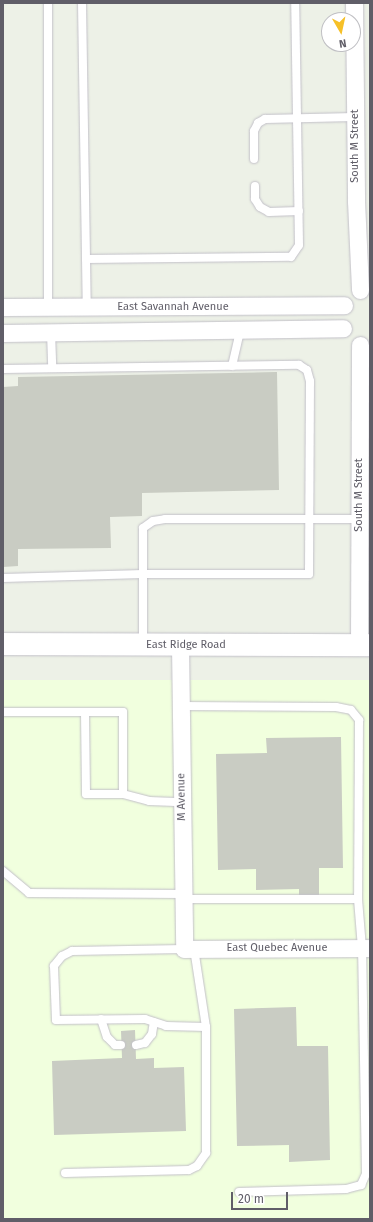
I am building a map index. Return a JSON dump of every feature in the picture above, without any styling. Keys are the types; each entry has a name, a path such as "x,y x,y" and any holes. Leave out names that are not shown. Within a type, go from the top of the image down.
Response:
{"main road":[{"name":"East Ridge Road","path":"3,644 364,645"}],"street":[{"name":"South M Street","path":"354,3 362,75 355,117 363,201 365,288"},
{"path":"365,288 350,296 344,306 341,317 344,328 350,338 365,346"},
{"path":"240,330 242,306"},
{"name":"East Savannah Avenue","path":"3,307 344,306"},
{"path":"69,332 79,307"},
{"name":"East Savannah Avenue","path":"3,332 344,328"},
{"name":"South M Street","path":"364,645 359,519 365,346"},
{"name":"M Avenue","path":"180,645 183,897 189,949"},
{"name":"East Quebec Avenue","path":"189,949 366,948"}],"lane":[{"path":"48,3 48,307"},
{"path":"79,307 86,259 82,3"},
{"path":"86,259 291,257 299,245 295,3"},
{"path":"254,159 254,131 258,123 265,119 355,117"},
{"path":"254,186 255,199 260,207 269,212 299,211"},
{"path":"232,366 240,330"},
{"path":"51,332 52,367"},
{"path":"3,368 299,365 307,370 310,381 309,574 142,574 3,578"},
{"path":"143,645 143,528 154,521 165,519 359,519"},
{"path":"180,706 336,707 351,710 359,720 358,899 366,948 366,1174 361,1185 346,1189 239,1192"},
{"path":"3,712 123,712 123,794"},
{"path":"85,712 86,794 123,794 149,801 182,802"},
{"path":"3,872 29,893 358,899"},
{"path":"65,1173 189,1170 197,1166 206,1153 206,1027 189,949 72,951 62,956 54,966 56,1020 145,1019 166,1026 206,1027"},
{"path":"102,1019 106,1037 115,1045 121,1045"},
{"path":"136,1045 145,1043 152,1034 154,1022"}],"shaded area":[{"path":"3,680 370,680 370,1219 3,1219"}],"building":[{"path":"277,372 279,490 142,493 142,516 110,517 111,548 18,549 18,566 3,567 3,387 18,386 18,377"},
{"path":"341,737 343,868 319,868 319,896 299,896 299,889 256,890 256,869 218,870 216,754 267,753 266,738"},
{"path":"296,1007 297,1046 328,1046 330,1160 289,1162 289,1145 237,1146 234,1009"},
{"path":"135,1030 136,1059 154,1058 154,1068 184,1067 186,1131 54,1135 52,1061 122,1058 121,1031"}]}
